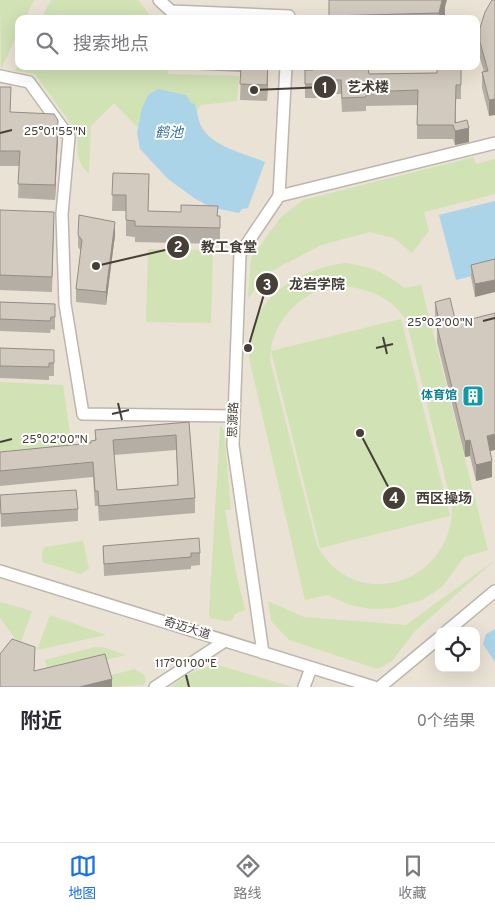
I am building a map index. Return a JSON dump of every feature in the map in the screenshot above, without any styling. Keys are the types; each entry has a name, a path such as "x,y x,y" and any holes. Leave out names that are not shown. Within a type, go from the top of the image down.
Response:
{"street":[{"path":"159,0 171,11 265,15"},
{"path":"286,70 279,196 495,143"},
{"path":"0,76 29,82 69,137 62,214 65,304 83,414 234,416"},
{"name":"思源路","path":"263,653 233,445 234,416 240,254 279,196"},
{"name":"奇迈大道","path":"0,571 374,687"},
{"path":"452,627 495,591"},
{"path":"155,687 225,641"},
{"path":"380,687 435,641"},
{"path":"304,687 311,668"}],"shaded area":[{"path":"0,0 495,0 495,687 0,687"}],"green space":[{"path":"0,0 34,0 27,15 15,15 15,39 1,69"},
{"path":"51,0 138,0 150,15 43,15"},
{"path":"168,70 168,74 239,76 237,101 201,105 166,157 114,103 91,126 89,174 78,156 78,134 35,74 15,71"},
{"path":"474,157 476,164 495,159 495,194 424,212 429,231 412,253 394,238 370,232 321,245 268,273 248,298 251,258 281,217 303,200"},
{"path":"148,249 213,250 211,323 146,322"},
{"path":"344,263 362,266 383,274 405,288 421,285 488,550 464,557 442,587 422,600 393,608 371,609 350,605 327,595 305,600 249,358 249,343 256,319 274,294 300,277 329,266","holes":["344,286 379,295 393,305 406,319 452,506 448,533 437,555 420,571 399,581 377,584 354,580 334,567 317,545 271,364 273,341 283,319 291,309 310,294 324,288"]},
{"path":"401,319 450,516 320,548 271,351"},
{"path":"0,382 63,385 72,447 0,455"},
{"path":"220,426 224,430 231,510 225,510 236,573 245,610 235,614 232,620 226,621 210,618 209,612"},
{"path":"83,541 89,569 81,574 42,562 42,552 45,547"},
{"path":"495,560 415,631 392,661 378,669 289,640 271,621 268,601 304,617 406,625"},
{"path":"0,602 32,611 20,645 0,618"},
{"path":"50,615 106,635 37,650"},
{"path":"95,647 103,647 126,655 105,660 51,681 45,660"},
{"path":"214,664 293,687 170,687 187,675"},
{"path":"134,669 144,675 146,681 144,685 111,687 109,676"}],"water":[{"name":"鹤池","path":"158,89 186,95 191,103 195,104 201,126 213,139 230,149 265,162 248,208 242,209 239,213 210,207 168,179 140,149 137,133 142,108 148,95"},
{"path":"495,201 495,270 456,280 439,215"},
{"path":"495,629 495,662 483,644 486,634"}],"building":[{"path":"329,0 442,0 439,13 329,15"},
{"path":"492,0 495,0 495,99 489,100 482,72 488,71 480,42 480,28 485,12"},
{"path":"241,70 268,70 267,85 240,84"},
{"path":"305,70 368,70 369,74 437,73 437,70 461,70 461,85 456,85 455,123 467,120 469,128 455,131 453,125 417,125 418,90 366,92 366,97 342,98 341,80 317,80 317,84 305,84"},
{"path":"0,87 11,87 10,112 54,114 58,120 55,185 18,184 20,151 0,151"},
{"path":"113,173 149,174 148,211 181,212 181,205 218,206 217,216 220,216 220,228 135,226 135,221 126,220 126,195 112,195"},
{"path":"0,210 54,212 52,277 0,275"},
{"path":"79,215 115,222 106,292 76,289 82,240 78,235"},
{"path":"495,259 495,280 475,284 471,265"},
{"name":"体育馆","path":"450,298 456,323 495,313 495,434 487,436 492,461 476,465 470,440 465,441 437,326 440,325 435,302"},
{"path":"0,302 55,304 55,317 51,317 50,321 0,319"},
{"path":"0,348 54,350 54,363 49,363 49,367 0,366"},
{"path":"189,422 195,498 99,506 98,491 95,491 93,462 0,471 0,452 91,443 91,441 96,440 95,430","holes":["176,435 178,485 117,490 113,440"]},
{"path":"76,490 78,509 1,514 0,495"},
{"path":"199,538 200,553 191,553 191,557 104,564 103,546"},
{"path":"12,639 35,647 34,671 105,654 112,679 79,687 0,687 0,654"}],"place":[{"name":"艺术楼","path":"254,90"},
{"name":"教工食堂","path":"96,266"},
{"name":"龙岩学院","path":"248,348"},
{"name":"体育馆","path":"473,396"},
{"name":"西区操场","path":"360,433"}]}
